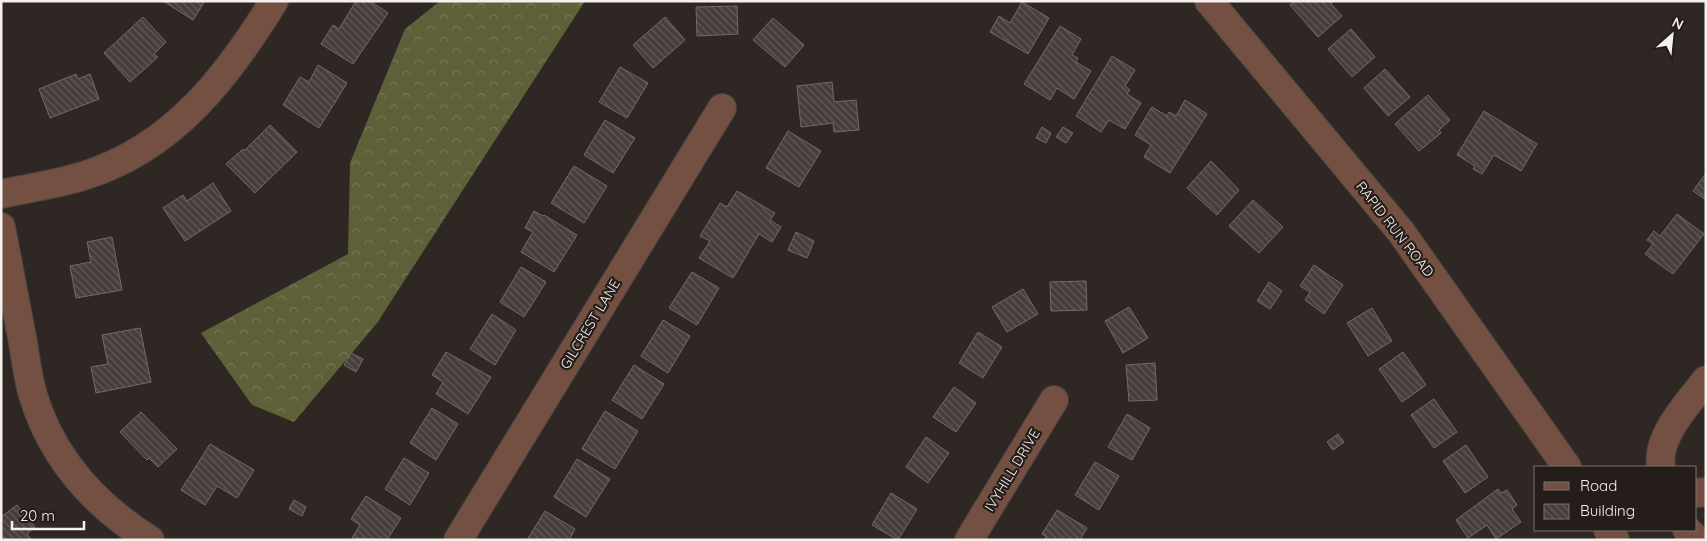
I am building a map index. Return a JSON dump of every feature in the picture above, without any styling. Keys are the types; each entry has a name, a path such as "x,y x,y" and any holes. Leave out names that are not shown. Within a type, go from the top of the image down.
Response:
{"street":[{"path":"1,194 86,175 117,163 155,139 183,119 216,87 244,50 274,1"},
{"name":"RAPID RUN ROAD","path":"1209,1 1401,232 1566,466"},
{"name":"GILCREST LANE","path":"458,540 722,108"},
{"path":"1,226 33,395 48,434 66,464 87,490 120,521 150,540"},
{"path":"1661,466 1659,456 1670,429 1706,380"},
{"name":"IVYHILL DRIVE","path":"969,540 1054,400"},
{"path":"1688,531 1697,540"}],"green space":[{"path":"440,1 585,1 377,323 294,422 252,405 201,333 348,254 350,163 405,29"}],"building":[{"path":"163,1 205,1 193,20"},
{"path":"356,1 370,1 388,13 353,64 321,44 333,25 339,29"},
{"path":"1295,1 1334,1 1331,4 1342,16 1318,37 1290,5"},
{"path":"1022,2 1049,18 1028,54 990,32 999,16 1010,23"},
{"path":"737,6 738,34 697,36 696,7"},
{"path":"143,17 166,42 154,54 158,57 130,82 104,53"},
{"path":"665,17 685,40 653,68 633,45"},
{"path":"773,18 804,45 785,67 753,40"},
{"path":"1060,26 1081,39 1072,55 1078,58 1076,62 1091,71 1074,99 1057,88 1050,100 1024,84"},
{"path":"1351,29 1375,57 1352,77 1328,49"},
{"path":"1112,56 1135,70 1125,86 1130,90 1127,94 1141,103 1125,129 1109,120 1101,132 1076,116"},
{"path":"318,65 347,83 319,128 283,105 300,77 309,82"},
{"path":"620,67 648,83 627,118 599,102"},
{"path":"1385,69 1410,97 1388,116 1364,88"},
{"path":"76,74 78,79 90,74 99,99 50,118 39,89"},
{"path":"832,82 834,102 856,100 859,130 834,132 833,123 801,127 797,86"},
{"path":"1428,95 1450,120 1439,130 1441,133 1419,151 1395,124"},
{"path":"1185,100 1207,114 1170,173 1144,157 1151,145 1135,135 1152,107 1167,116 1169,112 1176,116"},
{"path":"1484,111 1537,144 1521,171 1494,155 1482,174 1473,169 1475,166 1457,155"},
{"path":"605,120 635,138 613,173 584,155"},
{"path":"270,125 297,152 255,193 226,164 243,149 244,151"},
{"path":"1042,127 1051,133 1046,143 1036,138"},
{"path":"1063,127 1073,133 1066,143 1056,137"},
{"path":"788,131 821,151 799,187 766,168"},
{"path":"1211,161 1239,190 1217,215 1187,188"},
{"path":"574,166 607,186 584,223 551,203"},
{"path":"1706,173 1706,200 1693,191"},
{"path":"213,183 231,211 185,241 163,208 183,195 187,201"},
{"path":"737,191 775,213 770,220 781,227 772,242 759,234 733,278 699,258 710,241 700,236 720,203 727,207"},
{"path":"1253,200 1283,227 1259,253 1229,226"},
{"path":"534,211 577,235 554,272 521,252 533,232 525,228"},
{"path":"1677,214 1704,234 1673,274 1645,254 1653,244 1647,240 1654,231 1660,236"},
{"path":"796,232 814,241 807,258 788,250"},
{"path":"112,237 122,290 76,298 70,266 91,262 87,242"},
{"path":"1314,265 1343,285 1324,314 1305,300 1310,292 1300,286"},
{"path":"521,267 546,282 524,317 500,302"},
{"path":"692,272 719,288 697,325 669,308"},
{"path":"1086,281 1087,310 1051,311 1050,282"},
{"path":"1269,282 1282,291 1270,309 1257,301"},
{"path":"1023,289 1038,314 1007,332 992,307"},
{"path":"1129,307 1148,338 1123,353 1105,321"},
{"path":"1372,308 1392,341 1368,356 1347,323"},
{"path":"492,314 516,330 495,365 470,349"},
{"path":"663,320 690,336 668,373 641,356"},
{"path":"140,328 151,382 96,393 91,367 108,364 102,335"},
{"path":"978,332 1002,347 983,378 959,363"},
{"path":"446,352 491,377 468,414 436,394 443,382 432,375"},
{"path":"1403,352 1426,385 1402,402 1379,369"},
{"path":"351,353 363,359 356,372 344,365"},
{"path":"1155,363 1157,400 1129,401 1126,365"},
{"path":"634,365 664,384 642,419 612,400"},
{"path":"954,387 976,403 956,432 933,417"},
{"path":"1434,399 1457,432 1434,448 1411,415"},
{"path":"432,408 458,424 436,460 410,443"},
{"path":"605,411 638,431 615,469 582,449"},
{"path":"141,412 177,449 158,467 149,458 147,460 120,432"},
{"path":"1127,414 1150,428 1132,460 1108,447"},
{"path":"1338,434 1344,442 1333,450 1327,442"},
{"path":"926,437 949,453 928,483 906,467"},
{"path":"210,444 254,470 237,498 217,486 205,505 181,490"},
{"path":"1466,445 1488,477 1465,493 1443,461"},
{"path":"404,458 429,473 410,505 385,489"},
{"path":"577,459 610,479 586,517 554,497"},
{"path":"1095,462 1119,476 1099,510 1075,495"},
{"path":"1498,489 1501,493 1507,490 1517,505 1512,509 1521,522 1496,539 1487,525 1468,538 1456,520"},
{"path":"891,493 917,509 898,540 872,525"},
{"path":"366,496 401,518 387,540 352,538 360,525 351,519"},
{"path":"294,500 306,507 302,516 289,509"},
{"path":"17,505 35,527 27,534 32,540 5,540 1,536 1,517"},
{"path":"1057,510 1087,528 1080,540 1044,540 1046,536 1042,534"},
{"path":"545,511 575,529 569,540 527,540"}]}
